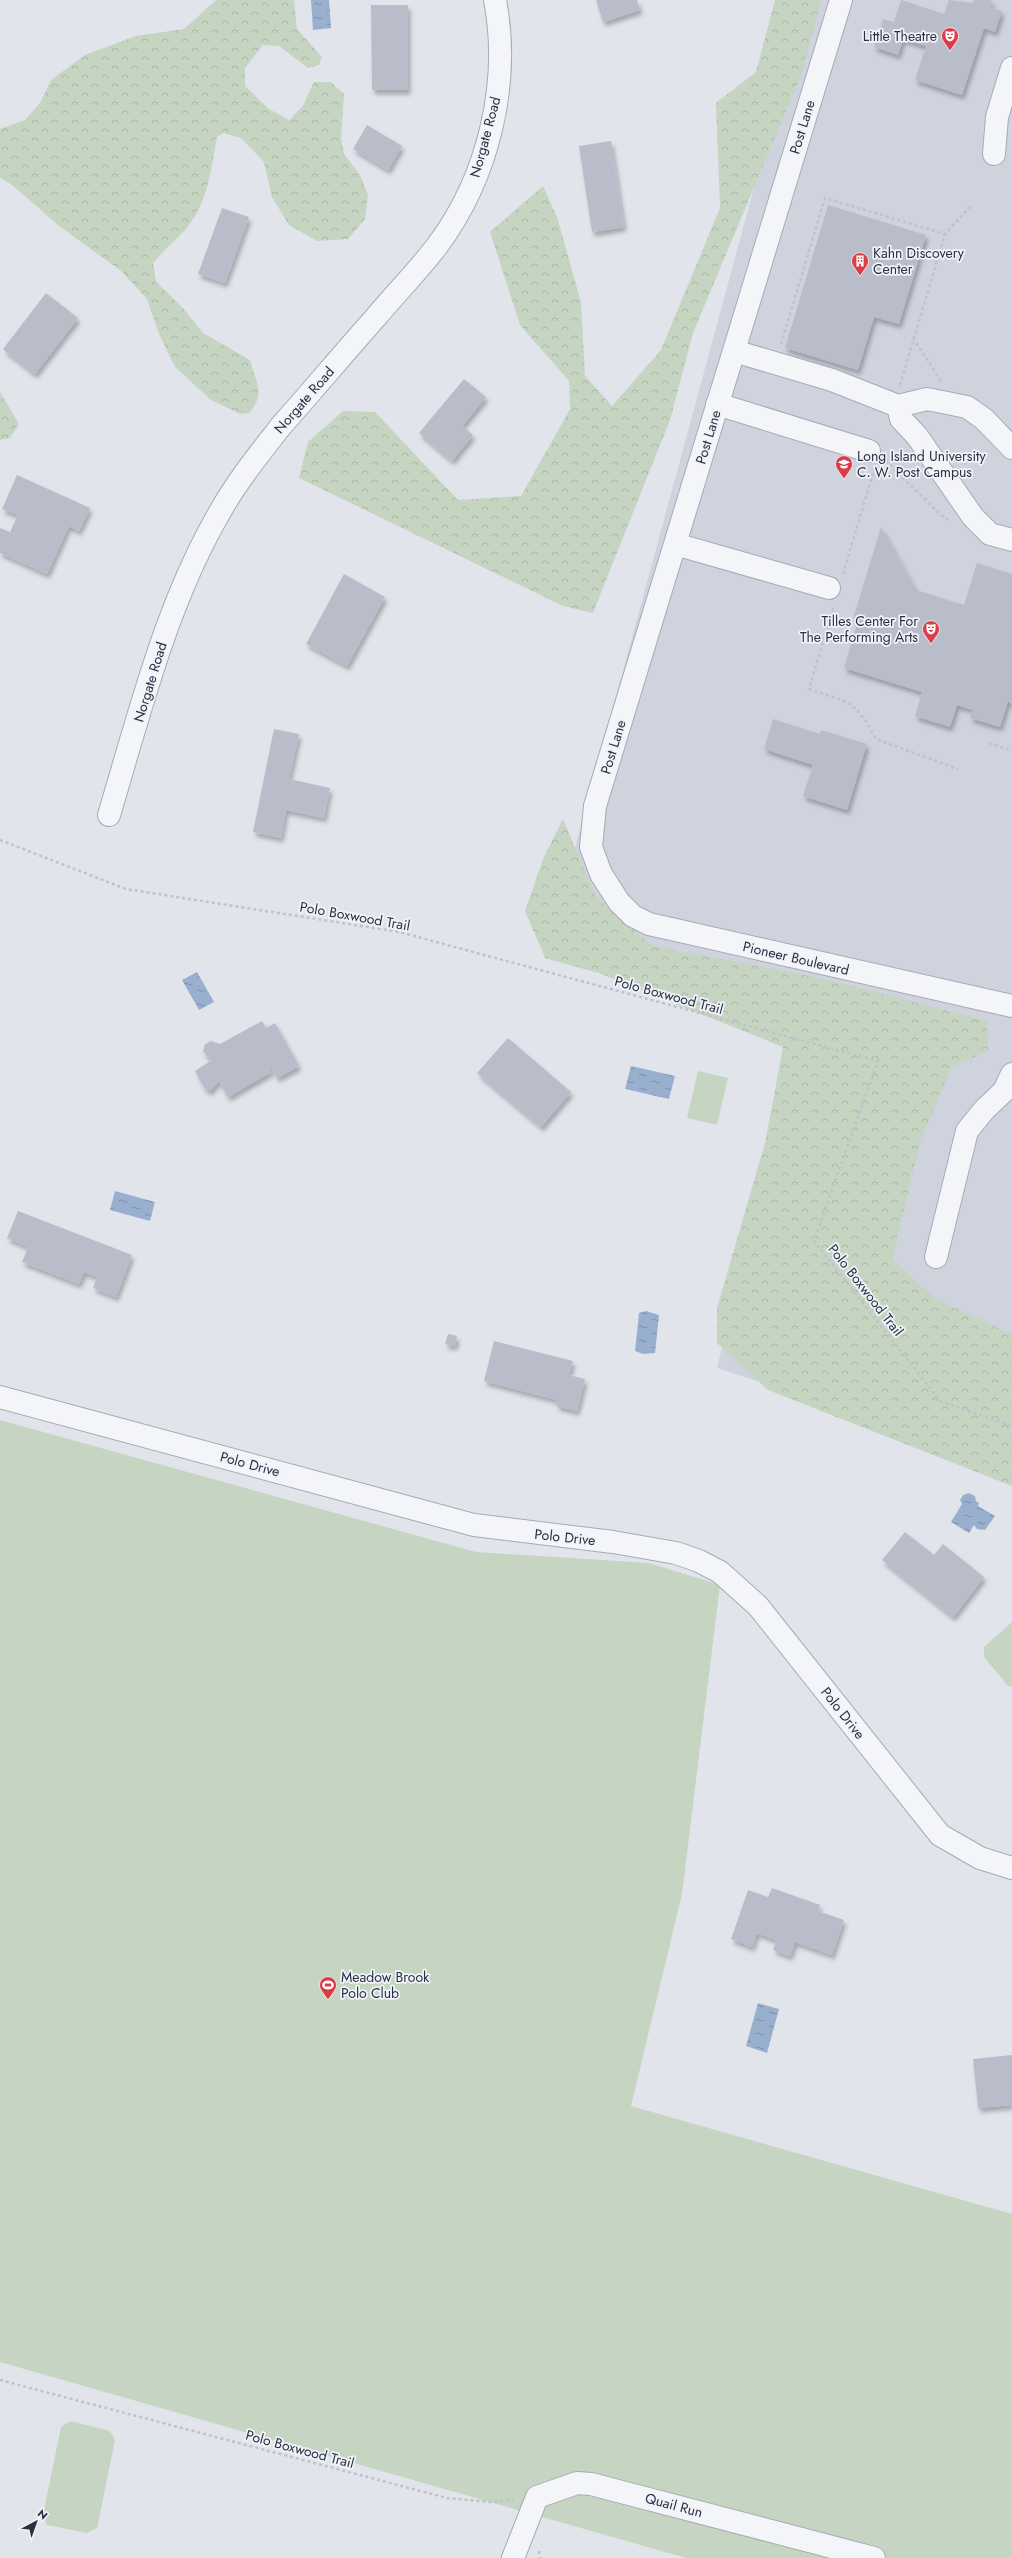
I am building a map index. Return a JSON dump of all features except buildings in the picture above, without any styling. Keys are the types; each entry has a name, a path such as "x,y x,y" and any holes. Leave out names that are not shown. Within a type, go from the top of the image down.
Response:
{"street":[{"name":"Norgate Road","path":"109,815 162,640 191,567 221,509 257,456 281,426 437,246 464,203 478,174 496,107 500,72 500,23 495,0"},
{"name":"Post Lane","path":"601,874 591,847 595,806 841,0"},
{"path":"994,154 997,117 1012,68"},
{"path":"734,351 832,380 896,405 927,399 967,407 984,418 1012,448"},
{"path":"718,404 876,458"},
{"path":"896,405 901,418 917,436 973,517 990,534 1012,540"},
{"path":"675,544 836,589"},
{"name":"Pioneer Boulevard","path":"601,874 619,902 633,916 649,924 1012,1006"},
{"path":"936,1257 967,1131 1004,1091 1012,1074"},
{"name":"Polo Drive","path":"0,1397 474,1526 613,1542 676,1553 698,1561 720,1572 758,1606 940,1834 980,1858 1012,1868"},
{"name":"Quail Run","path":"537,2497 577,2483 591,2484 874,2558"},
{"path":"513,2558 537,2497"}],"path":[{"path":"780,351 825,198 945,234"},
{"path":"896,405 913,338 945,234 971,206"},
{"path":"913,338 941,382"},
{"path":"955,523 933,509 925,498 876,458 836,589 809,690 853,705 864,717 876,739 958,769"},
{"path":"989,743 1012,751"},
{"name":"Polo Boxwood Trail","path":"0,840 126,889 399,932 878,1061 814,1241 940,1401 1012,1426"},
{"name":"Polo Boxwood Trail","path":"0,2380 447,2498 490,2502 537,2497"},
{"path":"539,2543 540,2558"}],"shaded area":[{"name":"Long Island University C. W. Post Campus","path":"805,0 1012,0 1012,1463 717,1368 800,1030 545,958"}],"green space":[{"path":"216,0 294,0 297,29 322,57 319,65 308,68 279,46 263,45 245,68 245,86 269,109 289,120 303,106 314,82 331,82 344,94 341,139 344,154 360,175 368,195 365,219 348,239 317,241 289,225 272,197 264,162 241,138 224,133 217,137 204,198 199,209 185,230 153,263 156,282 182,307 203,333 250,360 257,382 257,400 249,413 240,414 211,400 175,367 159,334 147,299 121,271 59,226 11,184 0,178 0,129 25,120 40,103 51,80 85,55 136,36 184,29"},
{"path":"775,0 821,0 802,73 693,333 670,420 593,613 563,606 299,478 308,442 343,411 375,412 458,500 521,496 570,409 569,381 520,325 490,232 543,186 557,217 581,302 585,376 612,406 661,350 720,208 716,103 756,72"},
{"path":"0,392 19,424 10,438 0,440"},
{"path":"563,819 596,897 653,946 825,979 987,1021 988,1051 952,1067 921,1139 892,1259 936,1299 1012,1334 1012,1486 768,1390 717,1343 717,1308 765,1143 783,1047 599,973 545,958 525,911 543,859"},
{"path":"698,1071 728,1078 717,1125 687,1118"},
{"name":"Meadow Brook Polo Club","path":"0,1420 476,1552 649,1563 720,1585 682,1894 631,2106 1012,2214 1012,2558 686,2558 0,2362"},
{"path":"1012,1622 1012,1686 1008,1686 984,1657 984,1647"},
{"path":"70,2421 110,2431 115,2440 97,2528 87,2533 47,2525 43,2515 61,2427"}],"water":[{"path":"311,0 329,0 331,28 313,30"},
{"path":"197,972 214,1002 199,1010 182,980"},
{"path":"631,1066 675,1076 669,1099 625,1089"},
{"path":"115,1191 155,1202 150,1221 110,1210"},
{"path":"646,1311 659,1315 655,1353 643,1354 635,1351 639,1313"},
{"path":"969,1493 975,1496 976,1501 979,1503 978,1506 995,1516 985,1530 977,1529 974,1525 969,1533 951,1522 962,1504 960,1500 963,1495"},
{"path":"758,2003 779,2009 767,2053 746,2046"}],"place":[{"name":"Little Theatre","path":"950,51"},
{"name":"Kahn Discovery Center","path":"860,276"},
{"name":"Long Island University C. W. Post Campus","path":"844,479"},
{"name":"Tilles Center For The Performing Arts","path":"931,644"},
{"name":"Meadow Brook Polo Club","path":"328,2000"}]}
